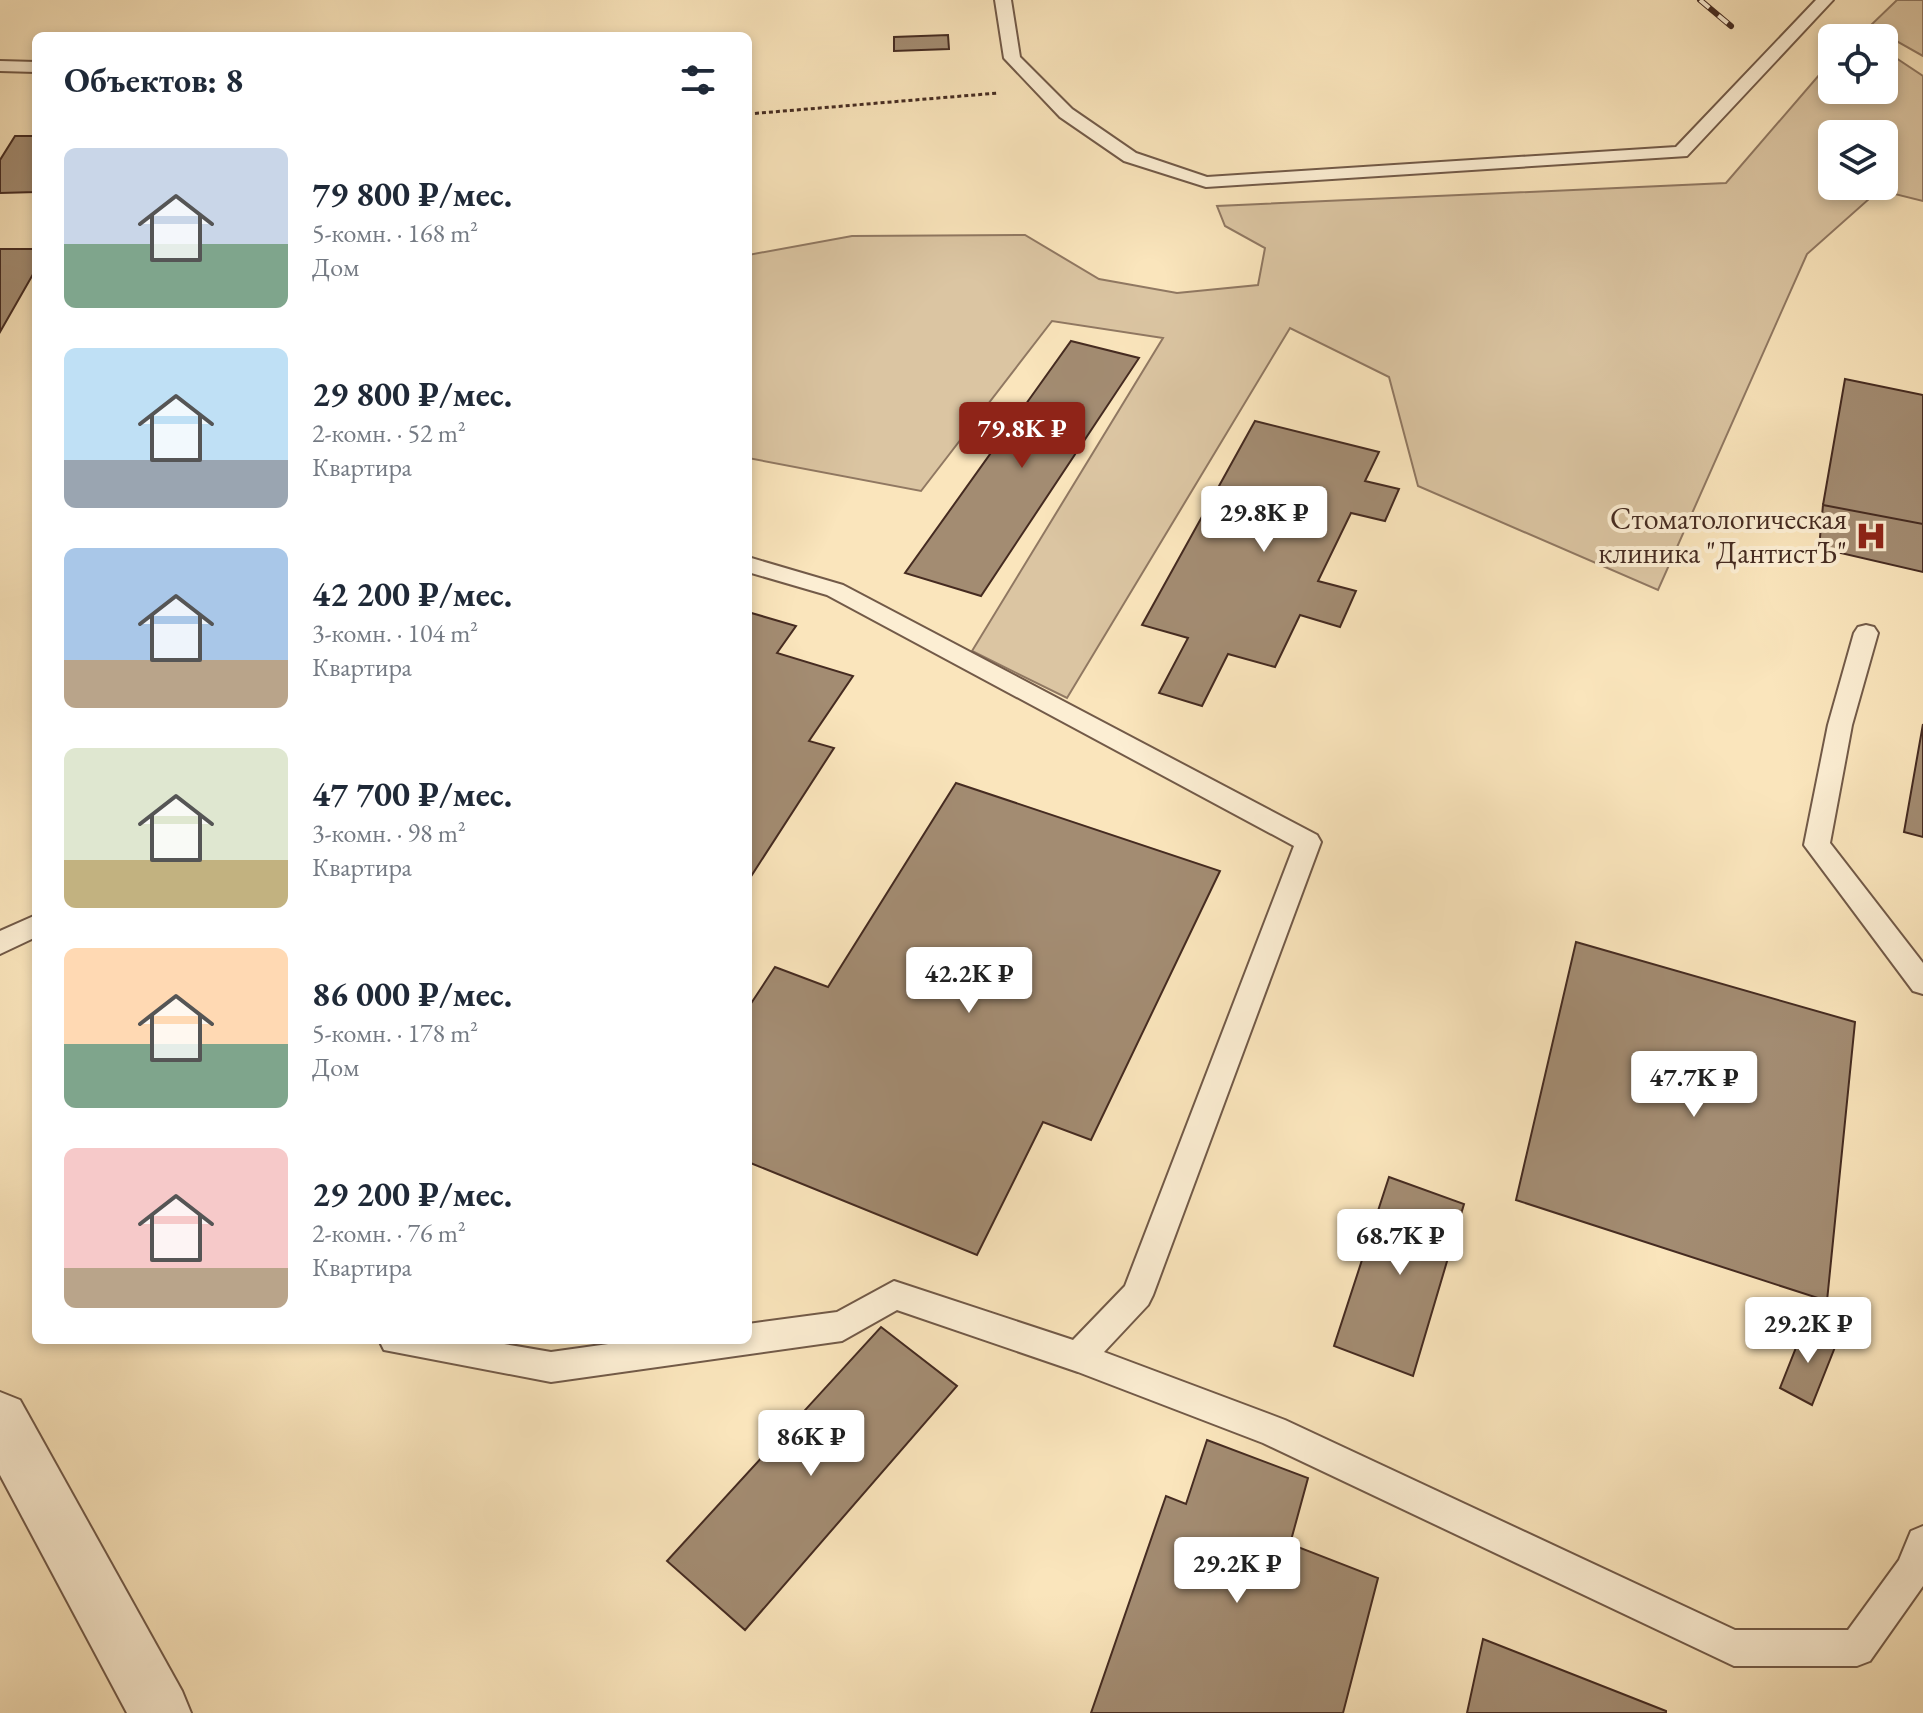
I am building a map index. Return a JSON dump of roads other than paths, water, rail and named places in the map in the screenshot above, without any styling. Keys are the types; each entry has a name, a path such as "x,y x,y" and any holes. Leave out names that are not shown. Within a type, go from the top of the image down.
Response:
{"street":[{"path":"0,1419 160,1713"}],"lane":[{"path":"1003,0 1012,58 1066,113 1130,157 1206,182 1681,152 1825,0"},
{"path":"0,66 32,67"},
{"path":"752,565 835,590 1308,842 1137,1295 1078,1357"},
{"path":"1866,633 1840,725 1817,845 1923,983"},
{"path":"0,943 32,927"},
{"path":"752,1339 842,1326 894,1295 1078,1357 1273,1431 1734,1648 1857,1648 1913,1571 1923,1543"},
{"path":"418,1344 551,1367 717,1344"}],"railway":[{"path":"1700,0 1731,26"}],"place":[{"name":"Стоматологическая клиника \"ДантистЪ\"","path":"1871,536"}]}
